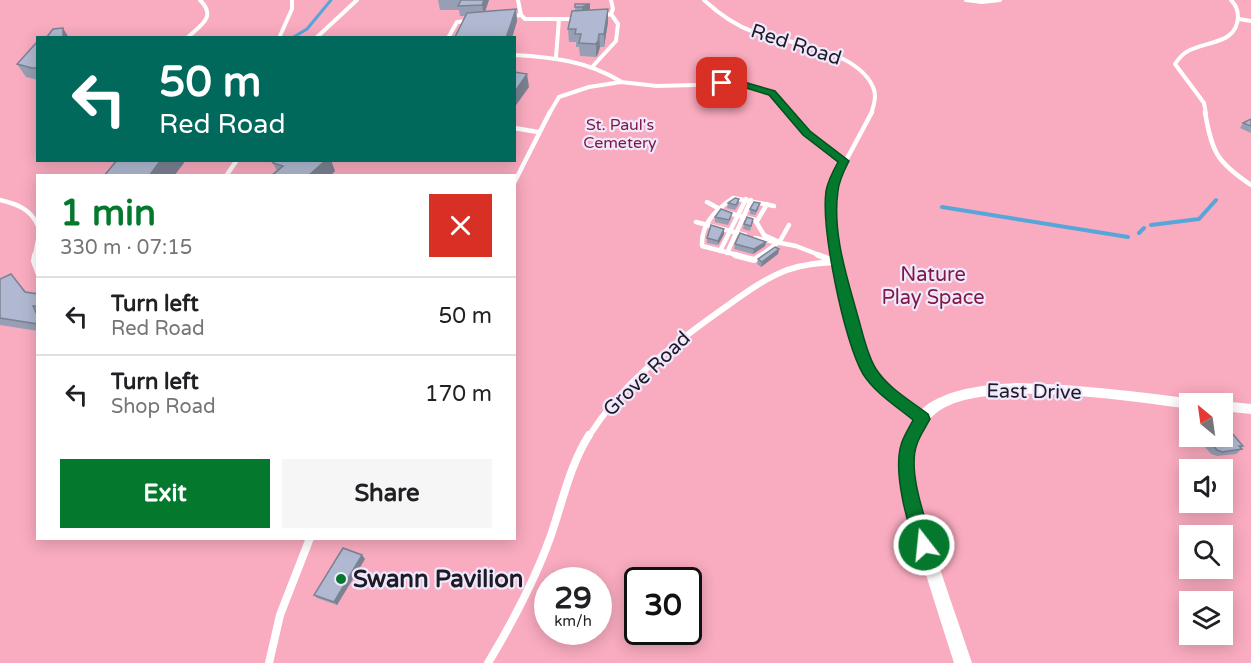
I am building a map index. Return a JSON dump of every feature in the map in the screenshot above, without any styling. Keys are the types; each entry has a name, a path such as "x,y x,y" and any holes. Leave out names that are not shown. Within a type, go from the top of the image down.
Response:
{"street":[{"name":"East Drive","path":"963,663 924,545 908,479 906,458 909,443 922,419 948,399 984,389 1066,390 1179,402"},
{"path":"1233,407 1251,409"}],"lane":[{"path":"189,36 204,23 209,13 208,8 200,0"},
{"path":"280,36 292,9 292,0"},
{"path":"318,36 357,0"},
{"path":"518,0 525,19 583,19"},
{"path":"592,18 611,14 614,9 611,0"},
{"name":"Red Road","path":"704,0 735,25 840,58 868,78 876,93 876,103 836,175 832,190 831,211 837,262 860,347 869,371 880,385 922,419"},
{"path":"966,0 982,2 1000,0"},
{"path":"1232,0 1236,4 1239,19 1232,33 1183,54 1175,64 1204,103 1209,135 1215,153 1229,170 1251,185"},
{"path":"593,66 616,41 618,24 611,14"},
{"path":"500,18 522,15"},
{"path":"556,57 559,19"},
{"path":"1239,19 1251,21"},
{"path":"449,36 457,22 477,21"},
{"path":"516,55 556,57 584,62 621,82"},
{"path":"516,179 538,132 559,97 589,87 621,82 657,86 734,84 765,90 777,96 807,133 844,161"},
{"path":"516,128 538,132"},
{"path":"774,206 735,197 718,209 706,225 702,246 754,260 778,242 789,225"},
{"path":"720,251 748,199"},
{"path":"727,253 744,217 748,199"},
{"path":"0,200 20,206 32,213 36,222"},
{"path":"707,202 718,209 757,221 764,235 778,242 837,262"},
{"path":"757,221 767,204"},
{"path":"696,222 778,242"},
{"path":"36,250 34,261 36,266"},
{"name":"Grove Road","path":"488,663 511,625 548,542 575,462 601,418 621,394 689,333 765,280 797,266 817,262 837,262"},
{"path":"269,663 285,601 309,540"}],"green space":[{"path":"0,0 1251,0 1251,663 0,663"}],"building":[{"path":"461,0 484,0 482,5 458,6"},
{"path":"575,4 590,4 575,7"},
{"path":"516,9 507,36 456,36 467,13"},
{"path":"608,9 604,34 599,34 596,44 579,43 581,34 575,34 576,29 568,29 572,11"},
{"path":"63,28 63,36 48,36 53,29"},
{"path":"36,43 36,68 17,64"},
{"path":"516,72 527,74 516,90"},
{"path":"1251,119 1251,126 1243,123"},
{"path":"115,162 160,162 150,174 106,174"},
{"path":"324,162 310,174 273,174 283,166 273,163"},
{"path":"735,198 739,199 736,205 728,203"},
{"path":"754,202 760,203 756,211 750,209"},
{"path":"721,209 732,213 729,220 715,217"},
{"path":"747,217 753,219 751,226 744,224"},
{"path":"711,225 724,229 718,241 707,238"},
{"path":"740,233 766,242 754,249 735,244"},
{"path":"775,247 779,249 762,262 758,259"},
{"path":"11,274 25,292 36,294 36,306 33,306 36,313 36,324 0,318 0,279"},
{"path":"1233,434 1243,446 1239,446 1242,449 1222,452 1214,447 1233,447"},
{"name":"Swann Pavilion","path":"343,548 362,555 334,602 314,595"}],"waterway":[{"path":"295,36 307,29 331,0"},
{"path":"1151,225 1199,219 1216,200"},
{"path":"942,207 1128,237"},
{"path":"1139,233 1144,228"}],"place":[{"name":"Swann Pavilion","path":"341,579"}],"route":[{"path":"722,83 744,84 777,96 807,133 844,161 836,175 832,190 831,211 837,262 857,340 869,371 880,385 922,419 909,443 906,458 912,502 924,545"}],"park label":[{"name":"St. Paul's Cemetery","path":"620,134"},
{"name":"Nature Play Space","path":"933,286"}]}
